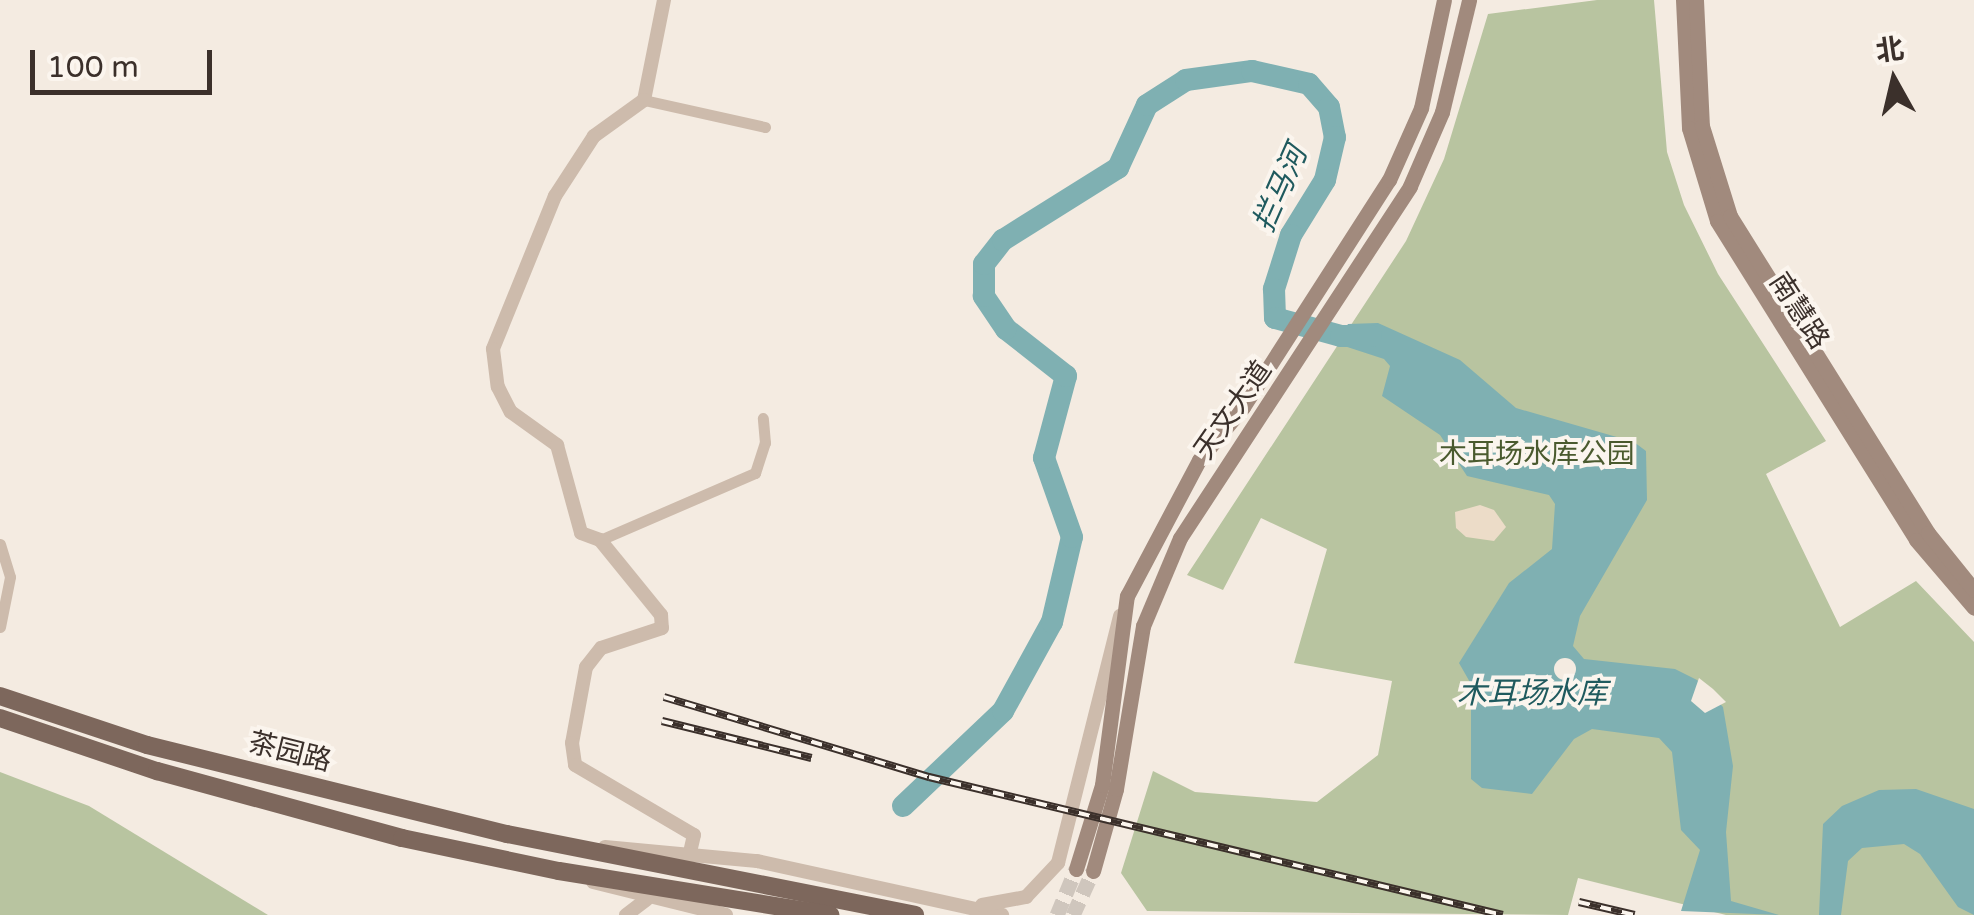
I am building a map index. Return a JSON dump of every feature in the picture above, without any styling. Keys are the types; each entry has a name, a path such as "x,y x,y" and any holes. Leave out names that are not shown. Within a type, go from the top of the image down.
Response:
{"main road":[{"name":"天文大道","path":"1444,0 1421,108 1368,219 1243,407 1191,473 1127,596 1102,785 1084,871 1116,789 1143,626 1180,538 1385,230 1442,112 1469,0"},
{"name":"南慧路","path":"1683,0 1689,128 1717,221 1916,540 1974,608"},
{"name":"南慧路","path":"1696,0 1702,126 1730,216 1928,534 1974,590"},
{"name":"茶园路","path":"0,696 147,746 572,844 708,886 830,915"},
{"name":"茶园路","path":"0,718 157,771 402,838 559,871 708,886 915,915"}],"street":[{"path":"664,0 644,100 594,136 555,196 493,349 498,387 511,412 557,446 581,532 600,540 661,614 662,628 601,648 586,667 575,765 694,835 690,853"},
{"path":"644,100 765,126"},
{"path":"600,540 755,473 765,443 763,418"},
{"path":"0,544 10,577 0,627"},
{"name":"天文大道","path":"952,904 994,905 1026,897 1058,863 1094,733 1107,652 1127,596"},
{"name":"茶园路","path":"572,844 690,853 1002,915"},
{"name":"茶园路","path":"559,871 646,900 726,915"},
{"path":"626,915 646,900"},
{"path":"952,904 968,915"}],"green space":[{"name":"木耳场水库公园","path":"1597,0 1654,0 1667,152 1684,205 1718,274 1826,441 1766,474 1840,627 1916,581 1974,642 1974,915 1726,915 1578,878 1568,915 1147,911 1121,873 1153,771 1195,792 1317,802 1378,755 1392,681 1294,663 1327,549 1261,518 1223,590 1187,575 1406,241 1444,159 1488,14"},
{"path":"0,772 89,806 268,915 0,915"}],"shaded area":[{"path":"1480,505 1494,510 1506,527 1494,541 1466,537 1456,528 1455,512"}],"water":[{"name":"木耳场水库","path":"1378,323 1460,360 1516,408 1634,442 1646,451 1647,500 1580,616 1573,646 1584,659 1675,669 1697,680 1723,707 1733,766 1726,832 1731,901 1779,915 1681,911 1700,850 1681,830 1672,752 1659,738 1592,729 1574,739 1532,794 1482,788 1471,779 1471,684 1459,663 1509,583 1552,549 1555,504 1549,495 1467,476 1440,435 1382,396 1390,366 1384,359 1335,343 1348,324"},
{"path":"1916,789 1974,809 1974,915 1958,907 1920,854 1904,844 1862,848 1848,861 1841,915 1819,915 1823,824 1842,806 1879,790"}],"pier":[{"path":"1565,658 1573,661 1573,677 1565,680 1557,677 1554,669 1557,661"},
{"path":"1699,678 1726,702 1705,713 1691,701"}],"waterway":[{"name":"拦马河","path":"903,806 1003,711 1052,622 1072,537 1044,458 1066,376 1006,329 984,296 984,264 1003,240 1118,168 1147,105 1186,80 1252,71 1309,84 1329,107 1335,137 1325,180 1291,235 1274,289 1275,318 1341,336 1371,336"}],"tunnel":[{"path":"1057,915 1076,869"},
{"path":"1073,915 1093,871"}],"railway":[{"path":"664,697 929,777 1503,915"},
{"path":"662,721 812,758"},
{"path":"1579,902 1635,915"}]}
